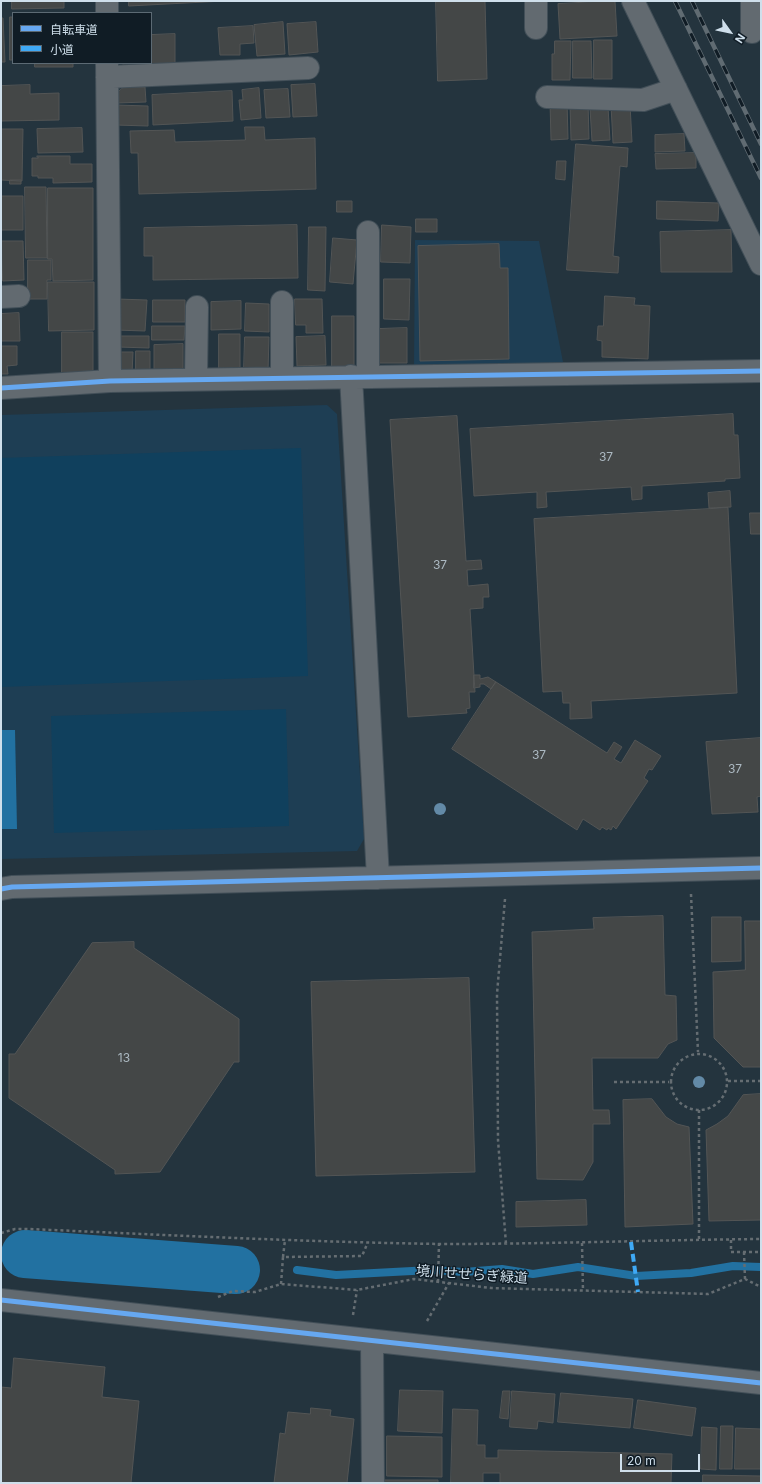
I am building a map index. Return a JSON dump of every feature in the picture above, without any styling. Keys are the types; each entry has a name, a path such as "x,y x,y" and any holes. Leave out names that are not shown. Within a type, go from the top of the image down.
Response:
{"street":[{"path":"107,1 107,12"},
{"path":"536,1 536,28"},
{"path":"633,1 761,264"},
{"path":"752,1 752,32"},
{"path":"110,381 107,70 308,68"},
{"path":"547,97 643,100 676,89"},
{"path":"368,232 360,376 378,878"},
{"path":"282,302 282,378"},
{"path":"196,379 197,307"},
{"path":"1,388 110,381 761,370"},
{"path":"1,889 12,887 761,868"},
{"path":"1,1300 372,1342 761,1383"},
{"path":"372,1342 373,1483"}],"path":[{"path":"691,891 698,1052"},
{"path":"505,896 497,1002 498,1140 506,1244"},
{"path":"698,1052 713,1056 724,1067 728,1081 724,1096 713,1107 699,1110 684,1107 673,1096 670,1082 673,1067 684,1057 698,1052"},
{"path":"728,1081 761,1081"},
{"path":"614,1082 670,1082"},
{"path":"699,1110 699,1240"},
{"path":"1,1233 16,1229 30,1229 285,1240 439,1244 761,1240"},
{"path":"281,1284 285,1240"},
{"path":"731,1240 731,1252 761,1252"},
{"path":"283,1257 362,1256 368,1242"},
{"path":"582,1243 582,1291"},
{"path":"438,1282 439,1244"},
{"path":"744,1252 745,1279 761,1288"},
{"path":"424,1327 449,1283"},
{"path":"352,1319 357,1290"}],"shaded area":[{"path":"415,240 539,241 564,367 414,368"},
{"path":"327,405 337,414 364,839 357,851 1,859 1,415"},
{"path":"301,448 308,676 1,687 1,458"},
{"path":"286,709 289,826 54,833 51,716"},
{"path":"1,730 15,730 17,829 1,829"},
{"path":"12,1242 28,1272 8,1271 1,1259 1,1247"}],"building":[{"path":"12,1 64,1 64,8 12,9"},
{"path":"129,1 224,1 129,6"},
{"path":"436,1 485,1 487,79 438,81"},
{"path":"615,1 617,36 560,39 558,4"},
{"path":"10,17 12,17 12,60 10,60"},
{"path":"1,18 3,18 5,62 1,62"},
{"path":"283,22 285,54 257,56 254,25"},
{"path":"316,22 318,52 289,55 287,24"},
{"path":"253,26 254,43 240,44 240,55 220,55 218,28"},
{"path":"175,34 175,65 123,66 123,64 152,64 152,35"},
{"path":"594,40 612,40 612,79 594,79"},
{"path":"555,41 571,41 570,80 552,80 552,54 554,54"},
{"path":"573,41 591,41 592,78 573,78"},
{"path":"35,64 73,64 73,67 35,67"},
{"path":"315,84 317,116 293,117 291,85"},
{"path":"30,85 30,94 59,93 59,120 1,121 1,86"},
{"path":"124,87 145,87 146,102 117,103 116,94"},
{"path":"259,88 261,118 241,120 239,100 243,100 242,90"},
{"path":"288,89 290,117 266,118 264,90"},
{"path":"232,91 233,121 153,125 152,95"},
{"path":"567,101 568,139 551,140 550,102"},
{"path":"588,103 589,139 571,140 570,104"},
{"path":"630,104 632,142 613,143 611,105"},
{"path":"116,105 148,106 148,126 115,125"},
{"path":"608,107 610,140 592,141 590,108"},
{"path":"245,127 264,127 265,140 315,138 316,189 139,194 138,153 131,153 130,131 174,130 175,142 245,140"},
{"path":"82,128 83,152 38,153 37,129"},
{"path":"2,129 23,129 22,181 1,180"},
{"path":"684,134 685,151 655,152 655,135"},
{"path":"576,144 628,148 627,167 620,166 613,256 619,257 618,273 567,270"},
{"path":"696,153 696,168 656,169 655,154"},
{"path":"37,156 70,156 70,164 92,164 92,182 53,183 53,178 38,178 38,176 32,176 32,158 38,158"},
{"path":"557,161 566,161 565,180 556,179"},
{"path":"10,180 21,180 21,184 10,184"},
{"path":"25,187 46,187 47,258 26,258"},
{"path":"48,188 93,188 93,280 53,281 52,259 48,259"},
{"path":"1,196 23,196 23,230 1,230"},
{"path":"337,201 352,201 352,212 337,212"},
{"path":"657,201 719,203 718,221 657,219"},
{"path":"416,219 437,219 437,232 416,232"},
{"path":"297,225 298,278 153,280 153,256 144,256 144,228"},
{"path":"382,225 411,227 410,263 381,262"},
{"path":"309,227 326,227 325,291 308,290"},
{"path":"731,230 732,272 661,272 660,232"},
{"path":"333,238 357,240 353,284 330,282"},
{"path":"2,241 23,241 24,280 3,281"},
{"path":"499,244 500,268 508,268 509,359 420,361 418,246"},
{"path":"28,260 51,260 51,280 47,280 47,299 28,299"},
{"path":"384,279 410,279 409,320 384,319"},
{"path":"48,282 94,282 94,330 49,331"},
{"path":"605,296 635,298 634,305 650,306 648,359 602,357 602,341 597,340 598,326 603,326"},
{"path":"117,299 147,300 145,331 115,330"},
{"path":"295,299 322,299 323,333 306,333 306,325 296,325"},
{"path":"153,300 185,300 185,322 153,322"},
{"path":"241,301 241,329 211,330 211,302"},
{"path":"246,303 269,304 269,332 245,331"},
{"path":"19,313 20,341 1,341 1,314"},
{"path":"332,316 354,316 354,367 332,367"},
{"path":"152,326 185,326 184,340 152,340"},
{"path":"407,328 407,363 379,363 378,329"},
{"path":"62,332 93,332 93,376 62,376"},
{"path":"219,334 240,334 240,370 219,370"},
{"path":"118,336 149,336 149,348 118,347"},
{"path":"325,336 326,365 297,366 296,337"},
{"path":"245,337 269,337 268,371 244,370"},
{"path":"183,344 183,371 154,372 154,345"},
{"path":"1,346 17,346 17,365 7,366 8,374 1,374"},
{"path":"136,351 150,351 150,373 136,373"},
{"path":"115,352 133,352 132,374 122,374"},
{"path":"733,414 734,435 738,435 740,478 725,479 725,481 642,486 642,499 632,500 631,487 546,492 547,507 537,508 537,492 474,496 470,429"},
{"path":"457,416 466,561 481,560 482,569 467,570 468,586 488,584 489,597 483,597 483,608 470,609 475,692 469,692 470,708 466,709 467,713 408,717 390,420"},
{"path":"730,491 731,507 709,508 708,493"},
{"path":"728,508 737,693 591,701 592,718 570,719 570,703 563,703 562,691 543,692 534,519"},
{"path":"750,513 761,513 761,534 751,534"},
{"path":"474,675 480,675 480,679 488,677 496,682 491,689 484,684 480,684 480,687 474,688"},
{"path":"496,682 607,753 614,742 622,747 614,759 621,763 635,740 661,756 652,770 649,769 644,778 648,781 616,829 613,826 611,830 608,828 607,830 602,827 600,830 583,819 577,830 452,749"},
{"path":"761,738 761,796 757,797 758,812 712,814 706,742"},
{"path":"663,916 665,995 676,996 677,1040 668,1044 658,1058 592,1058 593,1110 609,1110 610,1124 593,1124 593,1162 583,1180 537,1179 532,932 594,929 593,918"},
{"path":"712,917 741,917 741,961 712,962"},
{"path":"745,921 761,921 761,1067 743,1067 714,1038 713,972 745,970"},
{"path":"134,942 134,948 239,1019 239,1062 234,1062 160,1172 115,1174 115,1170 9,1098 9,1054 15,1054 92,943"},
{"path":"469,978 475,1172 316,1176 311,982"},
{"path":"761,1094 761,1220 709,1221 706,1130 728,1116 743,1095"},
{"path":"652,1099 666,1117 677,1124 689,1127 693,1224 625,1227 623,1100"},
{"path":"586,1200 587,1225 516,1227 516,1202"},
{"path":"14,1358 105,1367 102,1397 139,1401 131,1483 1,1483 1,1387 11,1388"},
{"path":"400,1390 443,1391 442,1433 398,1431"},
{"path":"503,1391 510,1391 508,1419 500,1418"},
{"path":"512,1391 555,1394 553,1423 538,1421 537,1429 510,1427"},
{"path":"561,1393 633,1399 630,1428 558,1422"},
{"path":"638,1400 696,1408 692,1436 634,1428"},
{"path":"311,1408 331,1410 330,1416 354,1419 347,1483 274,1483 280,1433 285,1434 288,1412 310,1414"},
{"path":"453,1409 478,1410 477,1445 485,1445 485,1458 498,1458 498,1450 672,1454 671,1483 500,1483 500,1473 483,1473 483,1483 451,1483"},
{"path":"721,1426 733,1426 732,1469 720,1469"},
{"path":"702,1427 717,1428 716,1470 701,1469"},
{"path":"736,1428 761,1429 761,1469 735,1469"},
{"path":"387,1436 442,1437 442,1477 387,1476"},
{"path":"703,1475 761,1476 761,1483 703,1483"},
{"path":"382,1480 438,1480 438,1483 382,1483"}],"waterway":[{"path":"25,1254 236,1270"},
{"path":"297,1270 336,1275 431,1270 464,1272 502,1269 533,1274 578,1267 636,1276 691,1273 733,1266 761,1267"}],"railway":[{"path":"675,1 761,178"},
{"path":"692,1 761,144"}],"marked path":[{"path":"631,1242 638,1292"}],"cycle path":[{"path":"1,388 110,381 761,371"},
{"path":"1,889 12,887 761,868"},
{"path":"1,1300 761,1383"}]}
